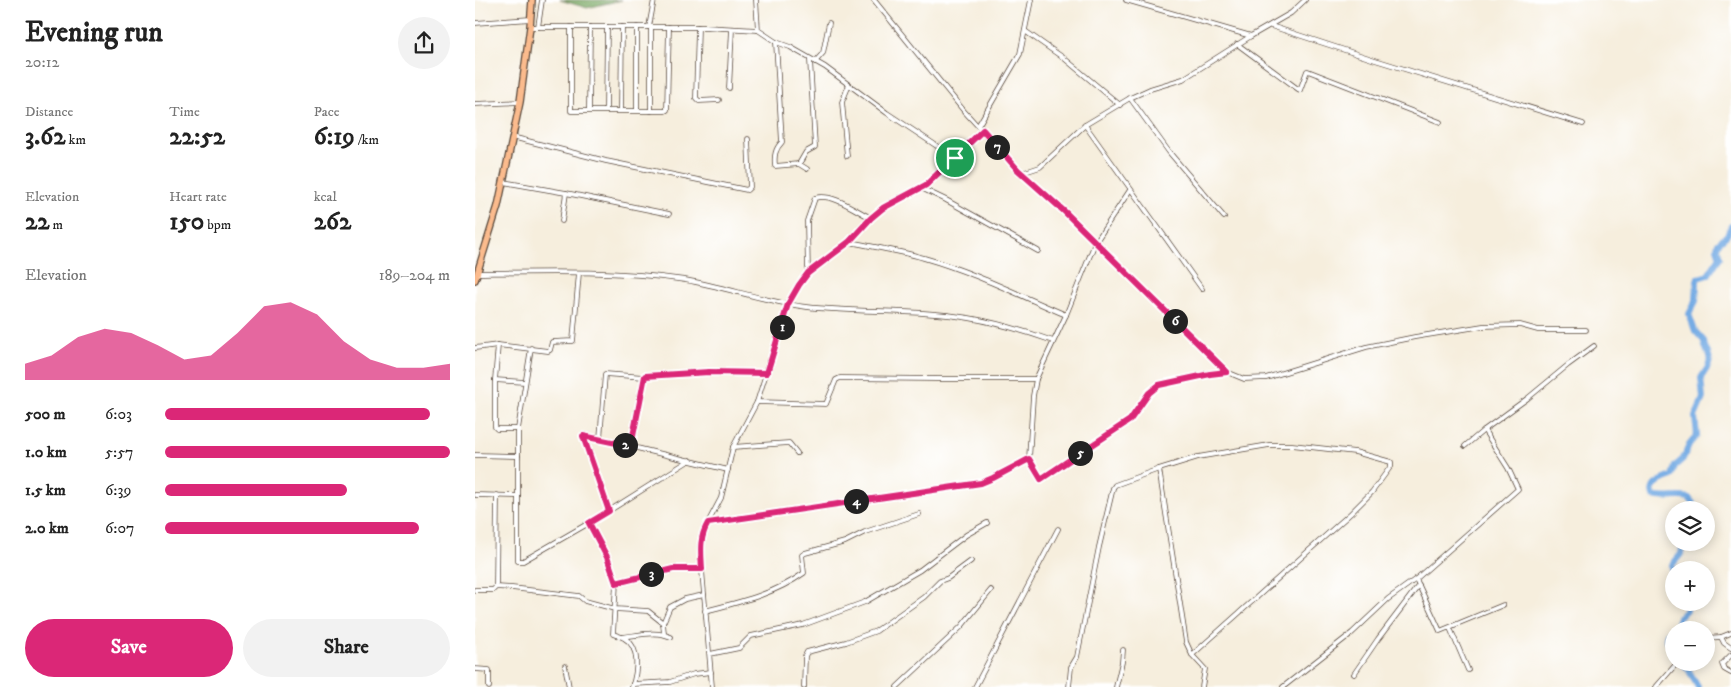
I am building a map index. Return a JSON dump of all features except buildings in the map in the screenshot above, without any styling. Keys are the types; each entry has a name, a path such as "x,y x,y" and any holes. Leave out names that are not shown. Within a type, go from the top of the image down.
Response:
{"main road":[{"path":"476,275 498,206 521,102 532,0"}],"street":[{"path":"538,27 542,0"},
{"path":"651,111 650,27 654,0"},
{"path":"756,0 758,30"},
{"path":"874,0 944,87 1022,173 1065,212 1227,372 1244,378 1266,378 1366,347 1483,326 1520,325 1538,330 1585,330"},
{"path":"978,126 1020,54 1031,0"},
{"path":"1126,0 1251,36"},
{"path":"1022,173 1040,167 1085,126 1130,98 1150,89 1183,79 1237,44 1271,26 1291,13 1305,0"},
{"path":"475,24 531,19"},
{"path":"815,62 823,53 829,23"},
{"path":"1271,26 1583,124"},
{"path":"571,27 570,110 651,111 667,110 669,27"},
{"path":"589,110 590,27"},
{"path":"606,110 607,27"},
{"path":"621,110 622,27"},
{"path":"637,27 637,110"},
{"path":"530,28 698,27 758,30 776,42 790,47 815,62 955,158"},
{"path":"698,27 696,98 699,101 719,100"},
{"path":"729,88 732,29"},
{"path":"1025,31 1065,59 1120,105"},
{"path":"776,42 781,142 774,156 775,166 799,164 807,169"},
{"path":"1237,44 1297,90 1300,90 1308,71 1440,122"},
{"path":"799,164 806,152 815,147 810,60"},
{"path":"847,156 842,102 849,85"},
{"path":"1130,98 1169,152 1224,217"},
{"path":"475,104 521,102"},
{"path":"1085,126 1201,289"},
{"path":"712,687 700,547 703,532 721,498 733,448 757,402 788,304 808,273 849,242 871,218 890,203 921,188 932,180 983,130"},
{"path":"512,137 606,161 747,190 750,187 748,139"},
{"path":"503,182 566,192 669,214"},
{"path":"921,188 1038,250"},
{"path":"1130,190 1095,243 1066,315 1035,378 1029,459 1041,479 1130,420 1149,393 1159,385 1227,372"},
{"path":"562,221 566,192"},
{"path":"808,273 807,220 815,198 830,198 871,218"},
{"path":"849,242 938,262 1066,315"},
{"path":"476,275 579,273 685,280 807,307 967,318 1016,328 1053,341"},
{"path":"475,348 498,345 549,350 552,342 573,341 579,273"},
{"path":"498,345 495,380 495,427 518,430"},
{"path":"1465,446 1594,346"},
{"path":"531,348 518,430 518,561 523,561 589,523 690,460"},
{"path":"600,439 605,374 644,377 709,372 767,373"},
{"path":"631,446 644,377"},
{"path":"757,402 826,404 836,380 840,378 937,380 1035,378"},
{"path":"495,380 525,382"},
{"path":"1283,687 1352,633 1388,599 1416,579 1518,489 1508,468 1484,430"},
{"path":"609,511 583,436 727,470"},
{"path":"733,448 789,443 797,453"},
{"path":"1069,687 1071,667 1077,657 1099,547 1113,488 1117,484 1198,456 1269,445 1292,445 1355,452 1392,463 1372,492 1351,513 1192,655"},
{"path":"475,455 518,456"},
{"path":"708,523 981,483 1029,459"},
{"path":"1159,468 1187,642 1192,655 1205,669 1202,687"},
{"path":"475,495 518,496"},
{"path":"496,587 497,495"},
{"path":"705,611 750,599 786,584 804,573 802,555 805,553 845,542 865,532 919,514"},
{"path":"589,523 607,557 616,583 613,634 623,637 654,633 671,637"},
{"path":"710,654 739,648 751,636 803,625 865,602 920,570 966,535 987,523"},
{"path":"975,687 1058,529"},
{"path":"804,687 805,656 807,652 860,638 876,631 925,597 940,581 948,578 971,561"},
{"path":"616,583 673,569 702,569"},
{"path":"1416,579 1441,631 1503,605"},
{"path":"1354,674 1419,585"},
{"path":"475,590 493,590 496,587 579,596 585,601 615,609 648,611 663,623"},
{"path":"897,687 961,627 991,590"},
{"path":"664,634 663,623 670,607 685,599 704,595"},
{"path":"1450,628 1468,670"},
{"path":"1715,637 1731,633"},
{"path":"623,637 631,645 638,661 632,686 670,682 695,674 711,672"},
{"path":"1721,637 1724,643 1731,648"},
{"path":"1116,687 1123,650"},
{"path":"1731,655 1722,664 1724,669 1731,672"},
{"path":"565,666 569,687"},
{"path":"475,669 489,670 489,687"},
{"path":"1656,687 1670,671"}],"green space":[{"path":"560,0 622,0 587,8"}],"waterway":[{"path":"1691,501 1689,498 1653,496 1652,492 1655,485 1672,476 1675,466 1683,459 1689,445 1697,435 1695,417 1703,398 1701,378 1709,365 1710,359 1704,341 1695,331 1689,314 1696,301 1697,280 1708,275 1720,257 1717,248 1718,243 1727,235 1731,226"},
{"path":"1675,561 1682,551"},
{"path":"1678,621 1685,611"},
{"path":"1689,671 1698,687"}],"route":[{"path":"983,130 1018,170 1065,212 1227,372 1165,382 1159,385 1149,393 1130,420 1041,479 1029,459 981,483 956,488 708,523 703,532 700,547 702,569 673,569 616,583 607,557 589,523 609,511 583,436 587,435 631,446 645,376 709,372 767,373 788,304 808,273 849,242 883,208 926,185 955,158 983,130"}]}
